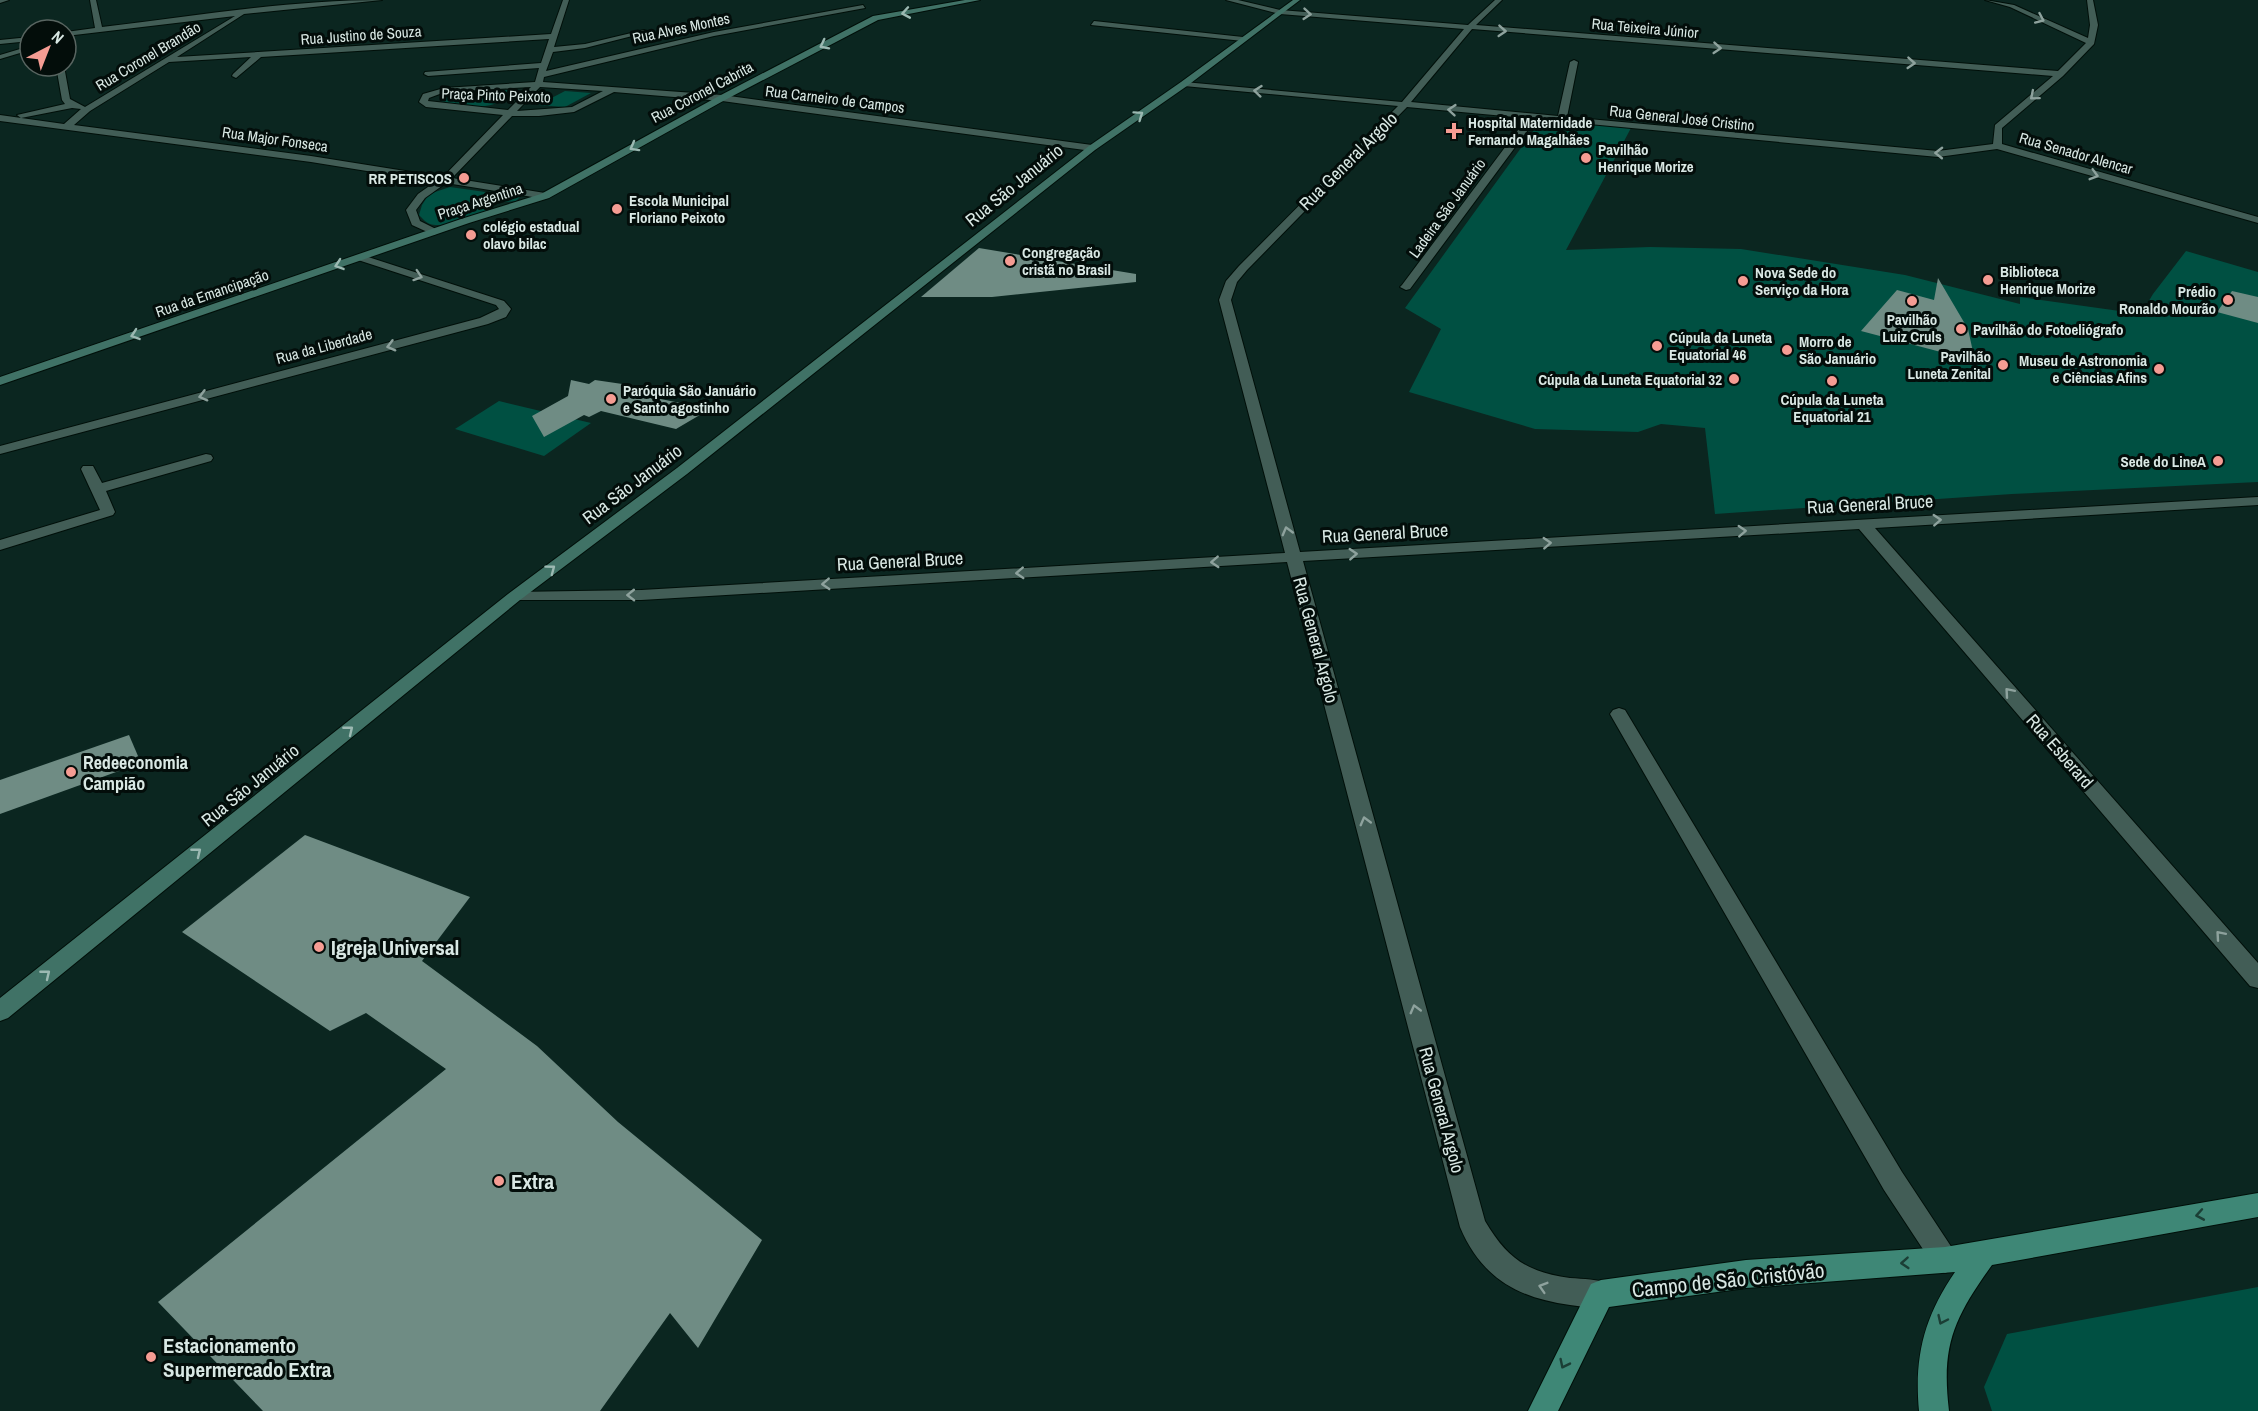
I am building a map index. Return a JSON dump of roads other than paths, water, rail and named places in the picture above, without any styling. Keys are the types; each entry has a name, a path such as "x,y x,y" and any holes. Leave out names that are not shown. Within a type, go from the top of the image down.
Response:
{"main road":[{"name":"Campo de São Cristóvão","path":"1601,1294 1746,1274 1946,1260 2258,1205"},
{"path":"1934,1411 1929,1381 1935,1335 1955,1291 1984,1253"},
{"path":"1543,1411 1601,1294"}],"street":[{"path":"0,1 6,0"},
{"path":"93,0 99,29"},
{"path":"78,32 246,12 379,0"},
{"path":"445,180 540,80 566,0"},
{"path":"857,0 876,18"},
{"name":"Rua Coronel Cabrita","path":"545,196 722,98 876,18 977,0"},
{"name":"Rua Teixeira Júnior","path":"1229,0 1280,12 2060,74"},
{"name":"Rua São Januário","path":"0,1011 514,597 682,471 1092,148 1184,84 1297,0"},
{"name":"Rua General Argolo","path":"1499,0 1469,28 1404,105 1243,268 1232,281 1225,300 1473,1227 1493,1258 1522,1280 1553,1290 1601,1294"},
{"path":"1988,0 2012,6 2091,42 2094,25 2090,0"},
{"name":"Rua Alves Montes","path":"540,80 714,34 863,7"},
{"name":"Rua Coronel Brandão","path":"66,127 87,109 246,12"},
{"path":"1094,23 1243,39"},
{"path":"607,32 623,38"},
{"path":"549,50 585,46 644,32"},
{"name":"Rua Justino de Souza","path":"170,60 554,36"},
{"path":"0,42 18,40"},
{"name":"Rua Senador Alencar","path":"2091,42 2060,74 1998,127 1997,146 2258,220"},
{"path":"0,57 18,52"},
{"path":"236,76 258,55"},
{"path":"1563,120 1562,112 1574,62"},
{"path":"428,74 544,65"},
{"path":"62,78 66,100 72,105 87,109"},
{"name":"Rua Carneiro de Campos","path":"540,80 612,90 722,98 1092,148"},
{"name":"Praça Pinto Peixoto","path":"540,80 444,90 426,96 423,102 429,105 510,112 555,111 573,109 612,90"},
{"name":"Rua General José Cristino","path":"1184,84 1938,154 1997,146"},
{"path":"0,118 72,105"},
{"name":"Ladeira São Januário","path":"1406,287 1533,117"},
{"name":"Rua Major Fonseca","path":"0,118 311,159 545,196"},
{"name":"Praça Argentina","path":"445,180 420,196 411,210 416,223 434,232 545,196"},
{"path":"2219,209 2258,209"},
{"name":"Rua da Emancipação","path":"0,381 434,232"},
{"name":"Rua da Liberdade","path":"0,450 484,321 502,314 506,309 500,303 362,258"},
{"path":"98,489 206,458"},
{"path":"0,546 108,512 88,470"},
{"name":"Rua General Bruce","path":"514,597 641,595 2258,501"},
{"name":"Rua Esberard","path":"1863,524 2258,979"},
{"path":"1618,714 1893,1181 1946,1260"}],"place":[{"name":"Hospital Maternidade Fernando Magalhães","path":"1454,131"},
{"name":"Pavilhão Henrique Morize","path":"1586,158"},
{"name":"RR PETISCOS","path":"464,178"},
{"name":"Escola Municipal Floriano Peixoto","path":"617,209"},
{"name":"colégio estadual olavo bilac","path":"471,235"},
{"name":"Congregação cristã no Brasil","path":"1010,261"},
{"name":"Biblioteca Henrique Morize","path":"1988,280"},
{"name":"Nova Sede do Serviço da Hora","path":"1743,281"},
{"name":"Prédio Ronaldo Mourão","path":"2228,300"},
{"name":"Pavilhão Luiz Cruls","path":"1912,301"},
{"name":"Pavilhão do Fotoeliógrafo","path":"1961,329"},
{"name":"Cúpula da Luneta Equatorial 46","path":"1657,346"},
{"name":"Morro de São Januário","path":"1787,350"},
{"name":"Pavilhão Luneta Zenital","path":"2003,365"},
{"name":"Museu de Astronomia e Ciências Afins","path":"2159,369"},
{"name":"Cúpula da Luneta Equatorial 32","path":"1734,379"},
{"name":"Cúpula da Luneta Equatorial 21","path":"1832,381"},
{"name":"Paróquia São Januário e Santo agostinho","path":"611,399"},
{"name":"Sede do LineA","path":"2218,461"},
{"name":"Redeeconomia Campião","path":"71,772"},
{"name":"Igreja Universal","path":"319,947"},
{"name":"Extra","path":"499,1181"},
{"name":"Estacionamento Supermercado Extra","path":"151,1357"}]}
